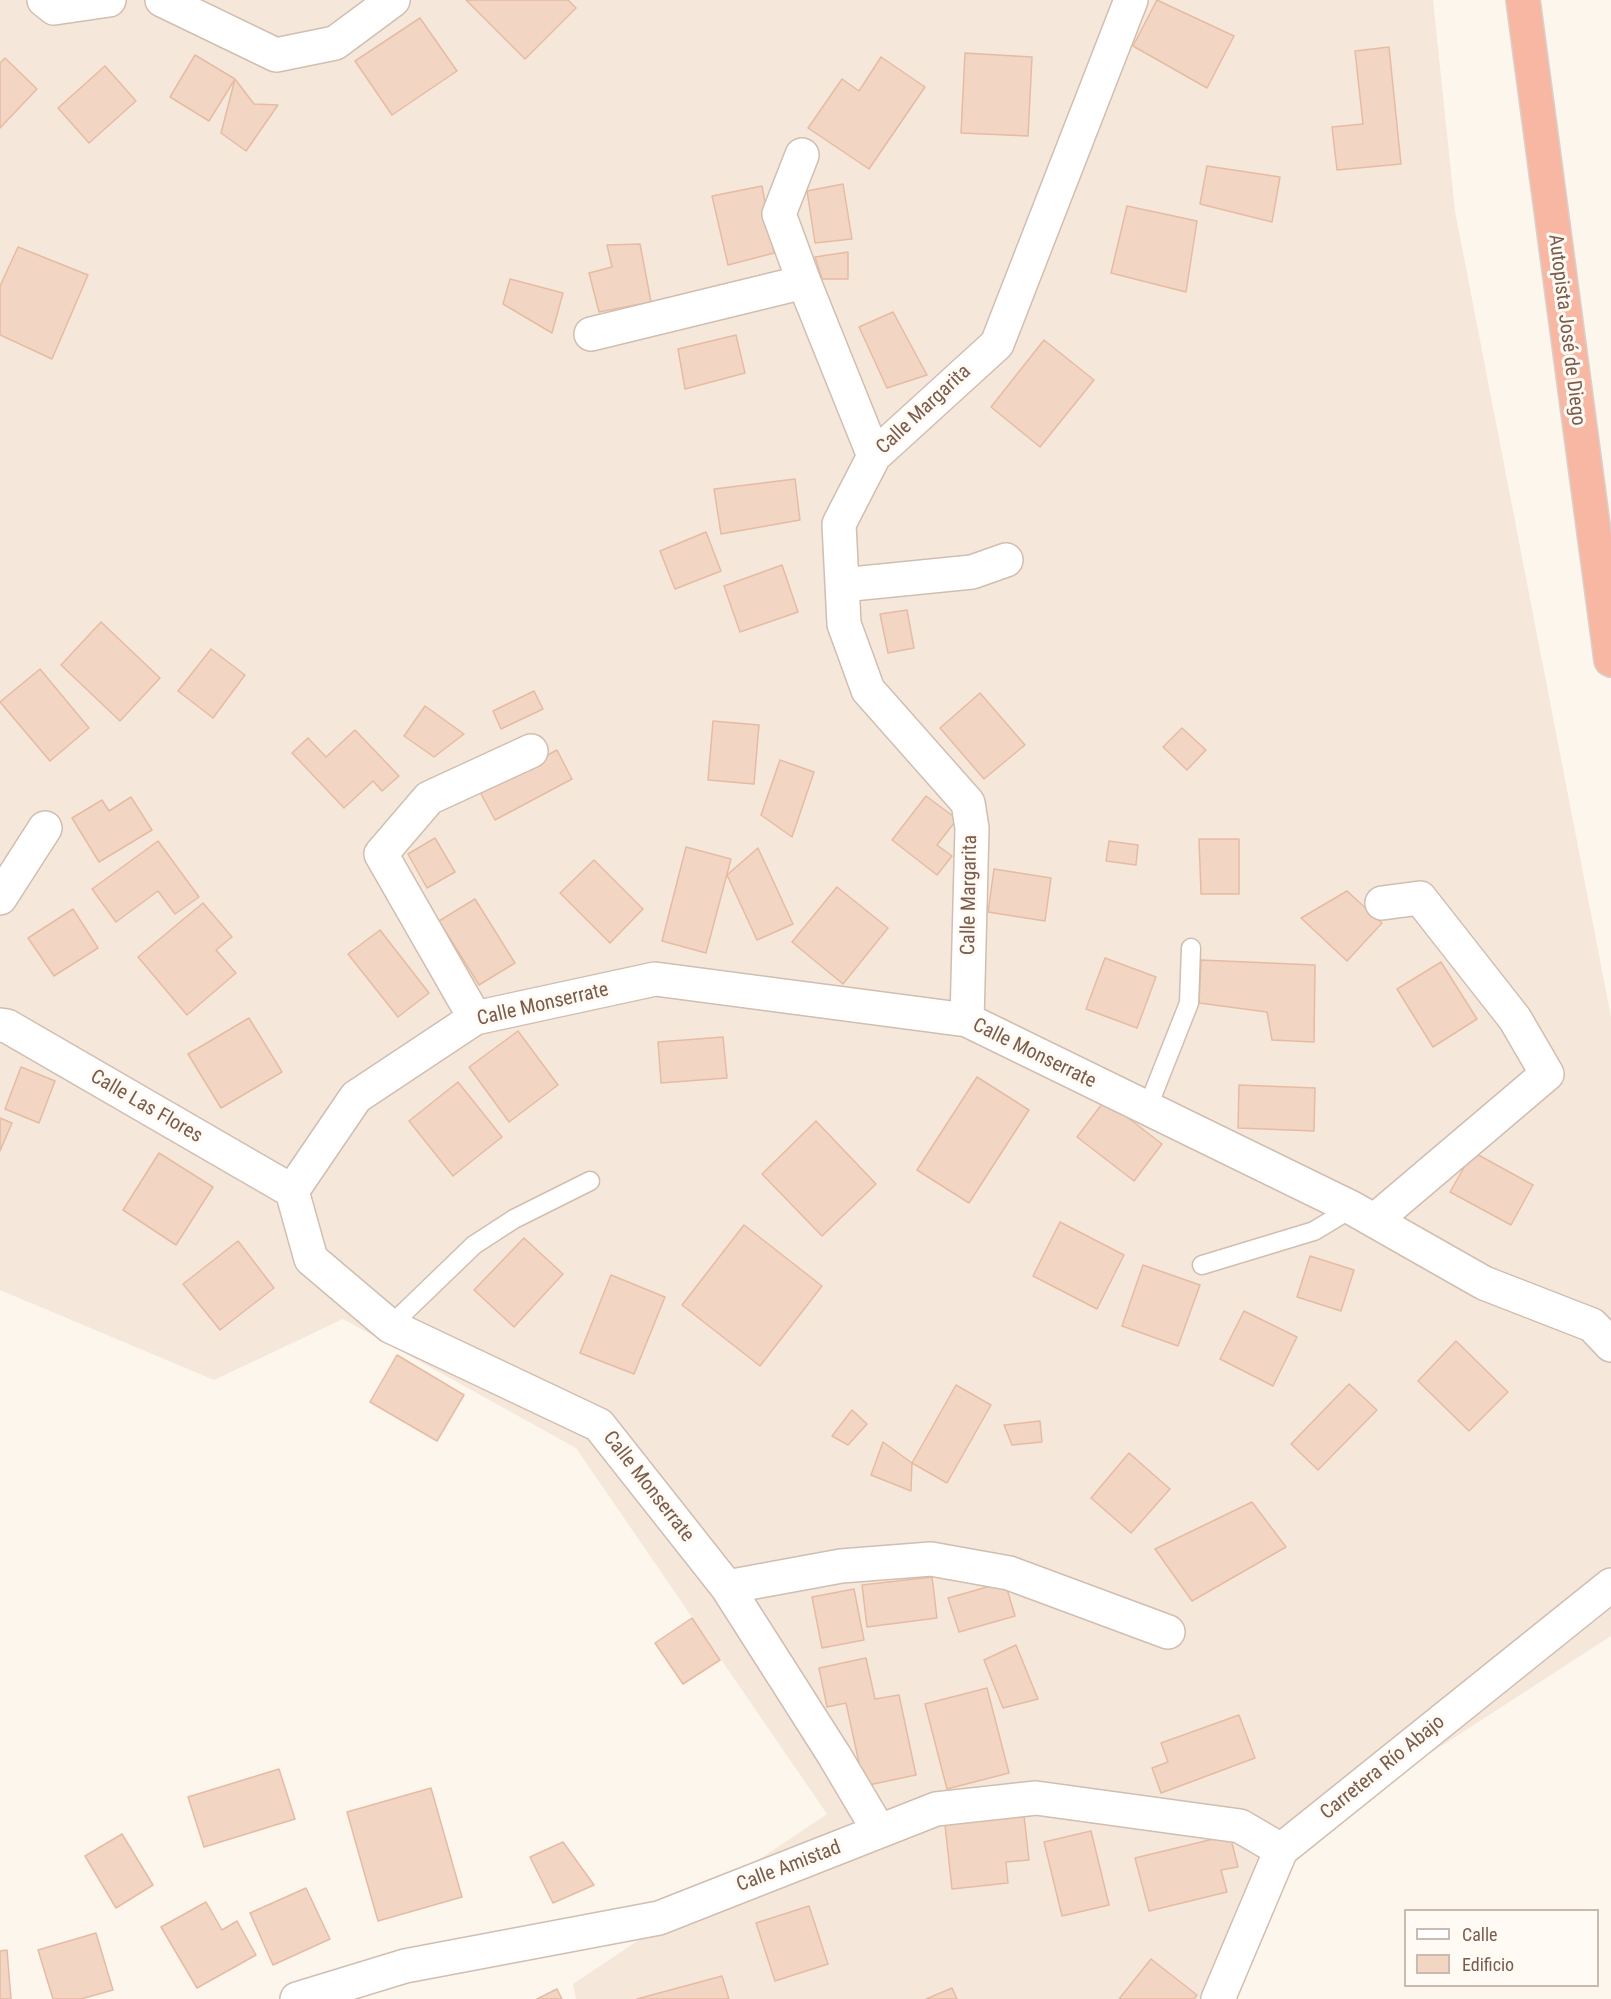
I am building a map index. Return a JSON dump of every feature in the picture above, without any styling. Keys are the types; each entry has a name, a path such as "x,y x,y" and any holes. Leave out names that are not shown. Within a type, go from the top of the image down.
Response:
{"highway":[{"name":"Autopista José de Diego","path":"1523,0 1611,660"}],"street":[{"path":"44,0 54,8 109,0"},
{"path":"162,0 276,55 334,43 393,0"},
{"name":"Calle Margarita","path":"967,1020 972,828 968,803 868,690 844,624 838,524 874,456 997,344 1131,0"},
{"path":"802,156 779,214 874,456"},
{"path":"591,334 804,282"},
{"path":"842,585 972,573 1006,560"},
{"path":"475,1018 381,854 429,798 531,751"},
{"path":"0,898 45,828"},
{"path":"1363,1214 1547,1074 1515,1019 1420,898 1382,903"},
{"name":"Calle Monserrate","path":"879,1832 834,1755 727,1587 599,1425 390,1326 311,1259 292,1191 357,1097 475,1018 655,979 967,1020 1363,1214 1484,1283 1592,1325 1611,1346"},
{"name":"Calle Las Flores","path":"0,1025 7,1026 292,1191"},
{"path":"727,1587 841,1566 931,1559 1010,1573 1168,1632"},
{"name":"Carretera Río Abajo","path":"1218,1999 1281,1850 1611,1585"},
{"name":"Calle Amistad","path":"297,1999 405,1966 659,1918 936,1809 1036,1798 1240,1826 1281,1850"}],"lane":[{"path":"1147,1109 1189,1003 1191,948"},
{"path":"390,1326 474,1245 514,1220 590,1181"},
{"path":"1202,1265 1363,1214"}],"shaded area":[{"path":"0,0 1433,0 1455,211 1611,1017 1611,1636 1281,1850 1218,1999 576,1999 573,1984 827,1814 576,1448 343,1319 214,1380 0,1290"}],"building":[{"path":"466,0 568,0 576,8 525,59"},
{"path":"1157,0 1234,36 1207,88 1133,46"},
{"path":"420,18 457,71 392,115 355,61"},
{"path":"1389,47 1401,164 1337,170 1332,127 1363,124 1355,51"},
{"path":"965,53 1032,57 1028,136 961,133"},
{"path":"195,55 235,79 209,121 170,97"},
{"path":"881,57 925,87 869,169 808,128 842,79 859,91"},
{"path":"5,58 37,89 0,128 0,63"},
{"path":"105,66 136,101 89,143 58,108"},
{"path":"235,79 254,104 278,105 246,151 221,133"},
{"path":"1207,166 1280,177 1272,222 1200,204"},
{"path":"843,184 852,239 815,243 807,191"},
{"path":"762,186 774,253 728,265 712,196"},
{"path":"1127,206 1197,221 1186,292 1111,273"},
{"path":"640,244 651,302 599,312 589,273 612,267 607,245"},
{"path":"18,247 88,275 52,359 0,335 0,286"},
{"path":"848,252 848,279 822,279 815,257"},
{"path":"510,279 563,293 552,333 503,304"},
{"path":"893,312 927,375 887,388 859,327"},
{"path":"736,335 745,373 685,389 678,349"},
{"path":"1044,340 1094,380 1040,447 991,407"},
{"path":"795,479 800,520 721,534 714,489"},
{"path":"706,532 721,571 675,589 660,551"},
{"path":"782,565 798,612 740,632 724,586"},
{"path":"907,610 914,648 888,653 880,614"},
{"path":"101,622 160,678 120,721 61,665"},
{"path":"211,649 245,675 213,718 178,691"},
{"path":"40,669 89,728 50,761 0,702"},
{"path":"534,691 543,709 501,729 493,711"},
{"path":"980,693 1025,745 984,779 940,728"},
{"path":"425,706 464,734 434,757 404,736"},
{"path":"713,721 759,725 754,784 708,780"},
{"path":"1182,728 1206,750 1187,770 1163,747"},
{"path":"355,730 399,776 382,791 373,781 344,808 292,753 308,738 326,757"},
{"path":"557,750 572,779 495,820 480,792"},
{"path":"780,760 814,772 792,837 761,815"},
{"path":"926,796 957,819 937,845 952,856 937,875 892,840"},
{"path":"131,797 152,830 99,862 72,818 102,800 109,811"},
{"path":"435,838 455,872 427,888 408,854"},
{"path":"1199,839 1239,839 1239,894 1201,894"},
{"path":"158,841 199,897 175,914 158,891 116,922 92,889"},
{"path":"1109,841 1138,845 1136,865 1106,861"},
{"path":"686,847 731,859 706,953 662,941"},
{"path":"758,848 793,924 757,940 727,875"},
{"path":"594,860 643,909 610,943 560,893"},
{"path":"994,869 1051,878 1045,921 988,912"},
{"path":"837,887 888,928 843,984 792,942"},
{"path":"1347,891 1382,923 1347,961 1301,918"},
{"path":"475,899 515,963 479,985 439,921"},
{"path":"203,903 232,937 216,950 236,973 187,1015 138,957"},
{"path":"73,909 98,948 54,976 28,938"},
{"path":"380,930 429,993 398,1017 348,954"},
{"path":"1105,958 1156,977 1137,1028 1086,1009"},
{"path":"1201,960 1315,965 1314,1042 1272,1040 1267,1012 1199,1003"},
{"path":"1441,962 1477,1019 1433,1047 1397,989"},
{"path":"249,1018 282,1072 221,1108 188,1054"},
{"path":"518,1031 558,1085 509,1122 469,1067"},
{"path":"723,1037 727,1078 661,1083 658,1042"},
{"path":"21,1067 55,1081 39,1123 5,1109"},
{"path":"977,1077 1029,1110 969,1203 917,1170"},
{"path":"458,1082 502,1137 453,1176 409,1121"},
{"path":"1239,1085 1315,1088 1314,1131 1238,1128"},
{"path":"1105,1100 1162,1144 1134,1181 1077,1137"},
{"path":"0,1118 12,1123 0,1151"},
{"path":"816,1121 876,1184 822,1236 762,1174"},
{"path":"1473,1152 1533,1185 1511,1225 1450,1192"},
{"path":"159,1153 213,1187 176,1245 123,1210"},
{"path":"1060,1222 1124,1255 1097,1309 1033,1276"},
{"path":"744,1225 822,1286 760,1366 682,1305"},
{"path":"524,1238 563,1274 514,1327 474,1290"},
{"path":"238,1241 274,1288 220,1330 183,1284"},
{"path":"1310,1256 1354,1270 1341,1311 1297,1297"},
{"path":"1143,1265 1200,1285 1178,1346 1122,1326"},
{"path":"611,1275 665,1297 634,1374 580,1353"},
{"path":"1244,1311 1297,1337 1273,1386 1220,1359"},
{"path":"1456,1341 1508,1392 1469,1431 1418,1381"},
{"path":"397,1355 464,1395 437,1441 370,1402"},
{"path":"1349,1384 1377,1410 1318,1470 1291,1444"},
{"path":"956,1385 991,1405 947,1483 912,1463"},
{"path":"852,1410 867,1424 848,1445 832,1436"},
{"path":"1040,1421 1042,1442 1012,1445 1004,1425"},
{"path":"883,1442 912,1463 911,1491 871,1475"},
{"path":"1129,1453 1170,1489 1131,1533 1091,1498"},
{"path":"1252,1502 1286,1547 1192,1601 1155,1549"},
{"path":"932,1577 937,1618 867,1627 862,1585"},
{"path":"1005,1582 1015,1616 959,1632 948,1598"},
{"path":"854,1589 864,1640 822,1648 812,1597"},
{"path":"692,1618 720,1660 683,1684 655,1643"},
{"path":"1016,1645 1038,1699 1003,1708 984,1660"},
{"path":"866,1658 875,1699 899,1695 916,1775 864,1786 846,1703 827,1707 819,1668"},
{"path":"987,1688 1009,1773 947,1789 925,1704"},
{"path":"1239,1715 1255,1758 1161,1793 1152,1768 1168,1762 1161,1743"},
{"path":"279,1769 295,1819 204,1847 188,1797"},
{"path":"431,1788 462,1897 378,1921 347,1812"},
{"path":"1023,1807 1029,1860 1006,1862 1008,1883 952,1889 944,1816"},
{"path":"1091,1831 1109,1905 1062,1916 1044,1842"},
{"path":"122,1834 153,1885 116,1908 85,1856"},
{"path":"1230,1835 1238,1867 1221,1870 1227,1892 1149,1911 1135,1858"},
{"path":"563,1842 594,1885 553,1903 530,1857"},
{"path":"306,1888 330,1939 273,1965 250,1913"},
{"path":"206,1902 222,1930 237,1921 256,1955 197,1988 161,1927"},
{"path":"809,1906 828,1964 775,1981 756,1923"},
{"path":"96,1933 113,1990 81,1999 53,1999 38,1950"},
{"path":"7,1950 11,1999 0,1999 0,1951"},
{"path":"1151,1959 1197,1995 1194,1999 1119,1999"},
{"path":"722,1976 729,1999 637,1999"},
{"path":"952,1988 957,1999 926,1999"},
{"path":"557,1989 562,1999 537,1999"}]}
